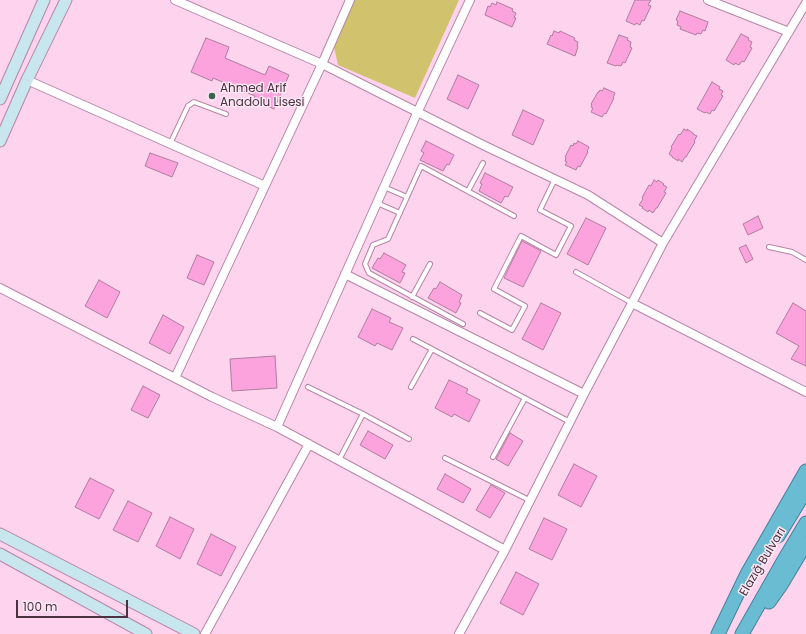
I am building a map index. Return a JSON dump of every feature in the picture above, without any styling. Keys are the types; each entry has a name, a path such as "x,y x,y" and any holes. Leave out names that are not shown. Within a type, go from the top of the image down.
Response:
{"highway":[{"path":"719,634 748,574 806,471"},
{"name":"Elazığ Bulvarı","path":"719,634 806,490"},
{"name":"Elazığ Bulvarı","path":"742,634 806,523"},
{"path":"745,634 780,585 806,543"}],"main road":[{"path":"0,99 44,0"},
{"path":"0,141 27,80 66,0"},
{"path":"0,534 194,634"},
{"path":"0,554 146,634"}],"street":[{"path":"175,0 322,64 483,145 588,195 663,243"},
{"path":"175,378 322,64 350,0"},
{"path":"277,427 418,111 470,0"},
{"path":"708,0 788,32"},
{"path":"459,634 663,243 806,3"},
{"path":"27,80 265,186"},
{"path":"345,274 584,394"},
{"path":"0,288 212,397 277,427 504,550"},
{"path":"632,303 806,392"},
{"path":"205,634 309,444"}],"lane":[{"path":"170,144 188,106 194,102 226,114"},
{"path":"468,191 483,163"},
{"path":"463,324 369,274 365,264 373,244 388,239 421,166 514,216"},
{"path":"480,312 512,330 525,306 494,289 521,236 556,255 571,226 540,210 555,179"},
{"path":"384,187 407,197"},
{"path":"377,203 400,213"},
{"path":"769,247 792,252 806,260"},
{"path":"412,297 430,264"},
{"path":"576,272 632,303"},
{"path":"413,339 570,422"},
{"path":"411,387 432,349"},
{"path":"308,387 410,439"},
{"path":"492,457 525,398"},
{"path":"338,460 363,414"},
{"path":"445,458 530,500"}],"shaded area":[{"path":"354,0 459,0 415,98 338,65 334,47"}],"building":[{"path":"635,0 651,0 648,5 651,6 644,21 642,20 640,25 636,23 635,25 626,21"},
{"path":"497,2 513,9 512,11 516,13 514,18 516,18 512,27 485,15 488,6 490,7 492,3 496,5"},
{"path":"680,11 708,22 705,31 703,30 701,34 697,33 696,35 680,29 681,27 677,25 678,21 676,20"},
{"path":"554,31 559,33 560,31 575,38 574,40 578,42 578,47 575,56 547,44"},
{"path":"741,34 749,38 748,40 752,42 750,47 752,48 744,62 742,61 739,65 735,63 734,65 726,60"},
{"path":"619,35 628,38 627,40 631,42 630,47 632,48 625,63 623,62 621,66 616,66 607,63"},
{"path":"206,38 229,47 225,58 265,75 269,66 289,75 274,109 254,100 255,96 213,78 212,81 191,72"},
{"path":"458,75 479,85 468,109 447,99"},
{"path":"712,82 720,87 719,89 723,91 721,95 723,96 714,111 712,110 710,114 697,109"},
{"path":"604,88 615,93 606,114 605,113 602,117 591,112 593,108 591,107 591,104 598,92 600,90 602,91"},
{"path":"523,110 544,120 533,145 512,135"},
{"path":"684,129 687,131 687,129 697,136 694,141 695,142 682,162 678,159 678,161 669,154 672,148 671,147"},
{"path":"426,141 454,155 449,165 447,164 443,171 420,160 424,153 421,151"},
{"path":"578,141 589,147 580,167 578,166 576,170 565,165 567,162 565,161 565,157 571,145 573,146 574,143 576,144"},
{"path":"150,153 178,163 172,177 145,166"},
{"path":"485,173 513,187 508,197 505,196 501,203 479,191 482,184 480,183"},
{"path":"654,180 657,182 658,180 667,187 664,192 666,193 653,213 649,210 648,212 639,205 649,185 651,186"},
{"path":"758,216 763,228 748,235 743,224"},
{"path":"586,218 606,228 588,265 567,254"},
{"path":"522,241 541,251 523,287 504,278"},
{"path":"746,245 753,259 746,263 739,248"},
{"path":"384,253 406,265 402,272 405,273 400,283 372,268 378,258 380,259"},
{"path":"197,255 214,262 204,285 187,278"},
{"path":"99,280 120,292 107,318 85,306"},
{"path":"440,282 462,295 459,302 461,303 456,313 428,298"},
{"path":"541,303 561,313 543,350 522,339"},
{"path":"793,303 806,311 806,366 791,359 799,346 776,333"},
{"path":"372,309 391,318 389,322 403,328 392,350 377,343 375,346 358,337"},
{"path":"163,315 184,327 170,354 149,343"},
{"path":"275,356 277,388 232,391 230,359"},
{"path":"449,380 468,389 466,393 480,400 469,422 454,414 452,417 435,408"},
{"path":"143,386 160,395 148,418 131,410"},
{"path":"368,431 393,445 385,459 360,445"},
{"path":"510,433 523,441 508,466 496,459"},
{"path":"574,464 597,476 581,507 558,495"},
{"path":"445,474 471,489 463,503 437,489"},
{"path":"90,478 114,490 99,519 75,507"},
{"path":"491,485 505,493 490,518 476,510"},
{"path":"128,501 152,513 138,542 113,530"},
{"path":"170,517 194,529 180,559 156,546"},
{"path":"544,518 567,529 552,560 529,549"},
{"path":"211,534 236,547 221,576 197,564"},
{"path":"516,572 539,584 523,615 500,603"}],"place":[{"name":"Ahmed Arif Anadolu Lisesi","path":"212,96"}]}
